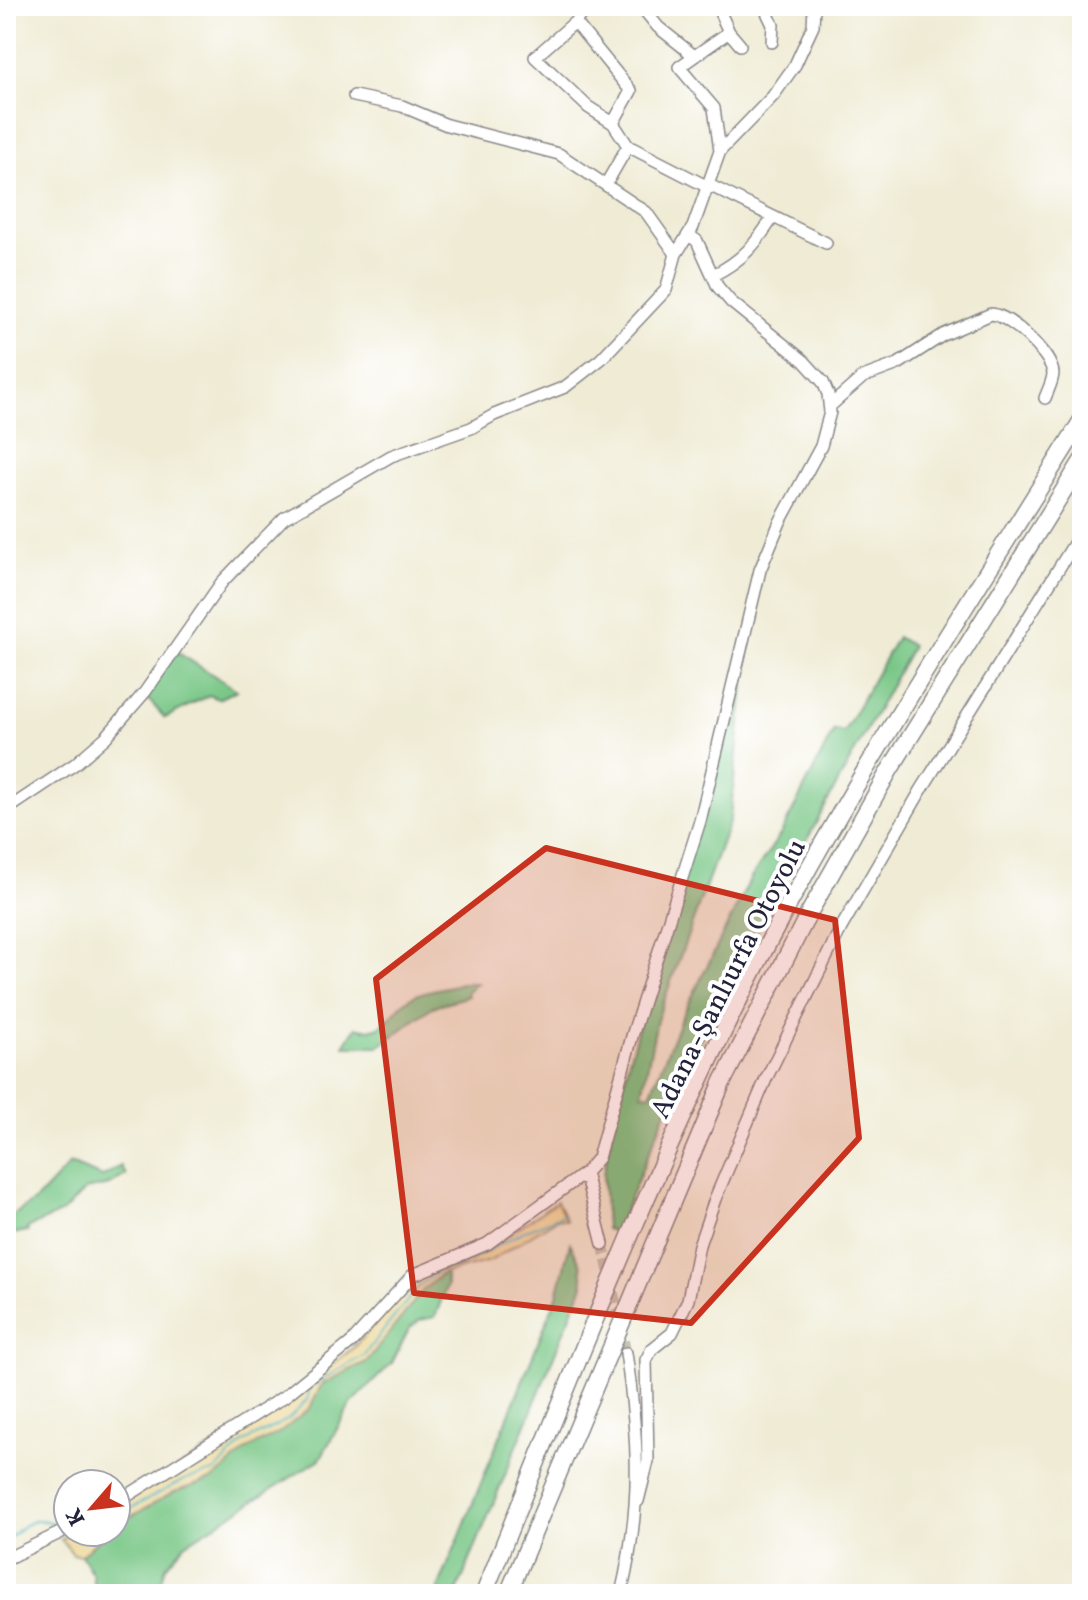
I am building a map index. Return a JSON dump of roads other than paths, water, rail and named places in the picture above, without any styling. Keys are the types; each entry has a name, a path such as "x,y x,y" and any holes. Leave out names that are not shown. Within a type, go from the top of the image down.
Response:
{"highway":[{"name":"Adana-Şanlıurfa Otoyolu","path":"484,1594 715,1047 789,903 871,762 1082,420"},
{"name":"Adana-Şanlıurfa Otoyolu","path":"508,1594 722,1083 809,913 889,771 1082,461"}],"street":[{"path":"587,6 575,22 535,57 588,107 613,123 628,146 826,243"},
{"path":"641,6 658,27 693,55"},
{"path":"717,6 729,32 740,45"},
{"path":"764,6 773,25 772,42"},
{"path":"6,810 75,764 106,737 145,692 222,582 284,518 391,456 471,428 572,383 659,300 671,279 676,254 689,235 720,151 773,96 795,65 813,26 814,6"},
{"path":"575,22 631,91 613,123"},
{"path":"720,151 714,108 679,67 729,32"},
{"path":"354,96 402,106 463,130 546,149 606,184 652,218 676,254"},
{"path":"606,184 628,146"},
{"path":"713,275 731,266 756,245 773,217"},
{"path":"132,1493 285,1396 352,1342 413,1275 487,1244 585,1173 598,1158 612,1117 633,1033 700,821 760,570 780,522 821,446 830,406 823,382 804,361 746,318 718,287 697,241 689,235"},
{"path":"830,406 863,377 898,364 943,335 991,314 1016,324 1049,363 1053,378 1045,398"},
{"path":"621,1594 648,1461 646,1360 655,1346 672,1333 688,1300 708,1216 766,1079 812,984 875,867 1082,531"},
{"path":"585,1173 603,1244"},
{"path":"626,1353 638,1434 638,1501"},
{"path":"6,1559 52,1537"}],"waterway":[{"path":"132,1508 186,1479 214,1472 244,1442 289,1419 307,1400 310,1387 363,1356 420,1285 440,1270 462,1265 524,1231 563,1215"},
{"path":"6,1541 28,1523 41,1520 52,1524"}],"tunnel":[{"path":"603,1244 626,1353"}]}
